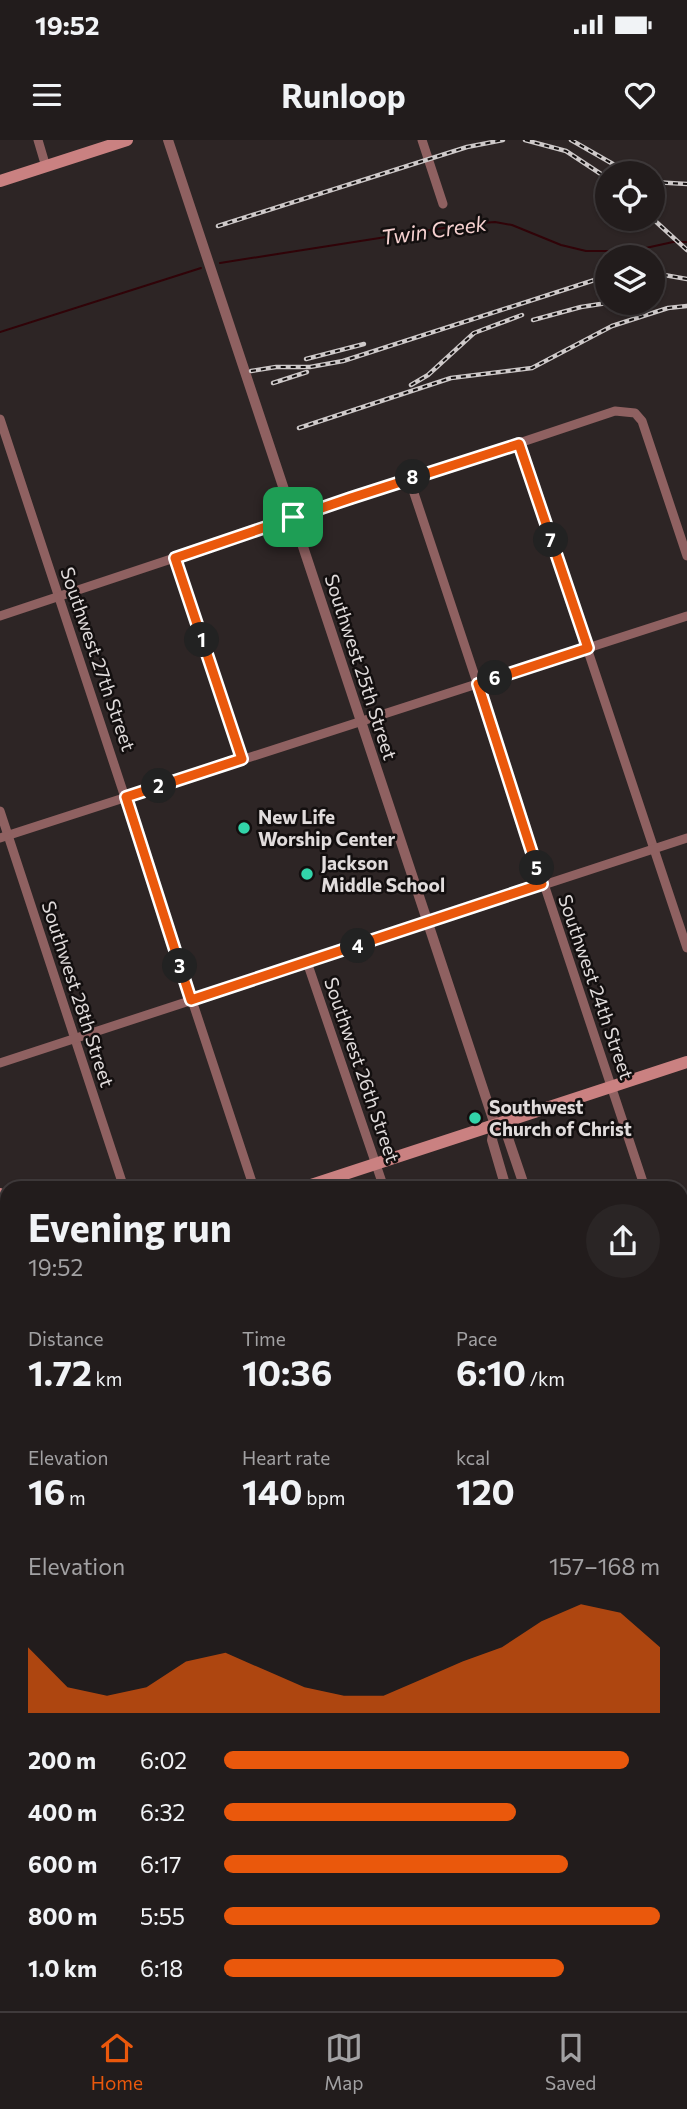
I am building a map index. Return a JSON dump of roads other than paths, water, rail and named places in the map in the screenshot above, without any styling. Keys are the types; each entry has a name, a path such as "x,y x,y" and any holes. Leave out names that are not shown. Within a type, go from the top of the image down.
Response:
{"main road":[{"path":"0,181 127,140"},
{"path":"324,1181 687,1062"}],"street":[{"path":"38,140 46,167"},
{"name":"Southwest 25th Street","path":"168,140 495,1125 492,1140 504,1181"},
{"path":"422,140 443,204"},
{"path":"0,616 615,411 635,412 642,421 687,556"},
{"name":"Southwest 27th Street","path":"0,419 252,1181"},
{"path":"519,444 687,948"},
{"name":"Southwest 24th Street","path":"409,478 643,1181"},
{"path":"175,558 242,759"},
{"path":"4,836 687,616"},
{"name":"Southwest 28th Street","path":"0,811 4,836 122,1181"},
{"path":"0,1063 687,838"},
{"name":"Southwest 26th Street","path":"307,962 382,1181"},
{"name":"Southwest 25th Street","path":"495,1125 507,1135 523,1181"}],"waterway":[{"name":"Twin Creek","path":"220,263 495,222 512,225 561,245 586,251 632,251 673,242 687,242"},
{"name":"Twin Creek","path":"0,332 201,268"}],"railway":[{"path":"218,226 467,147 503,140"},
{"path":"525,140 566,151 595,170"},
{"path":"571,140 608,161"},
{"path":"665,183 687,184"},
{"path":"665,230 687,250"},
{"path":"665,275 687,279"},
{"path":"251,371 276,367 310,367 343,361 595,280"},
{"path":"533,320 595,305"},
{"path":"299,428 451,378 532,368 612,326 668,308 687,306"},
{"path":"411,385 428,375 474,333 522,315"},
{"path":"306,359 364,344"},
{"path":"273,383 307,372"}],"place":[{"name":"New Life Worship Center","path":"244,828"},
{"name":"Jackson Middle School","path":"307,874"},
{"name":"Southwest Church of Christ","path":"475,1118"}]}
